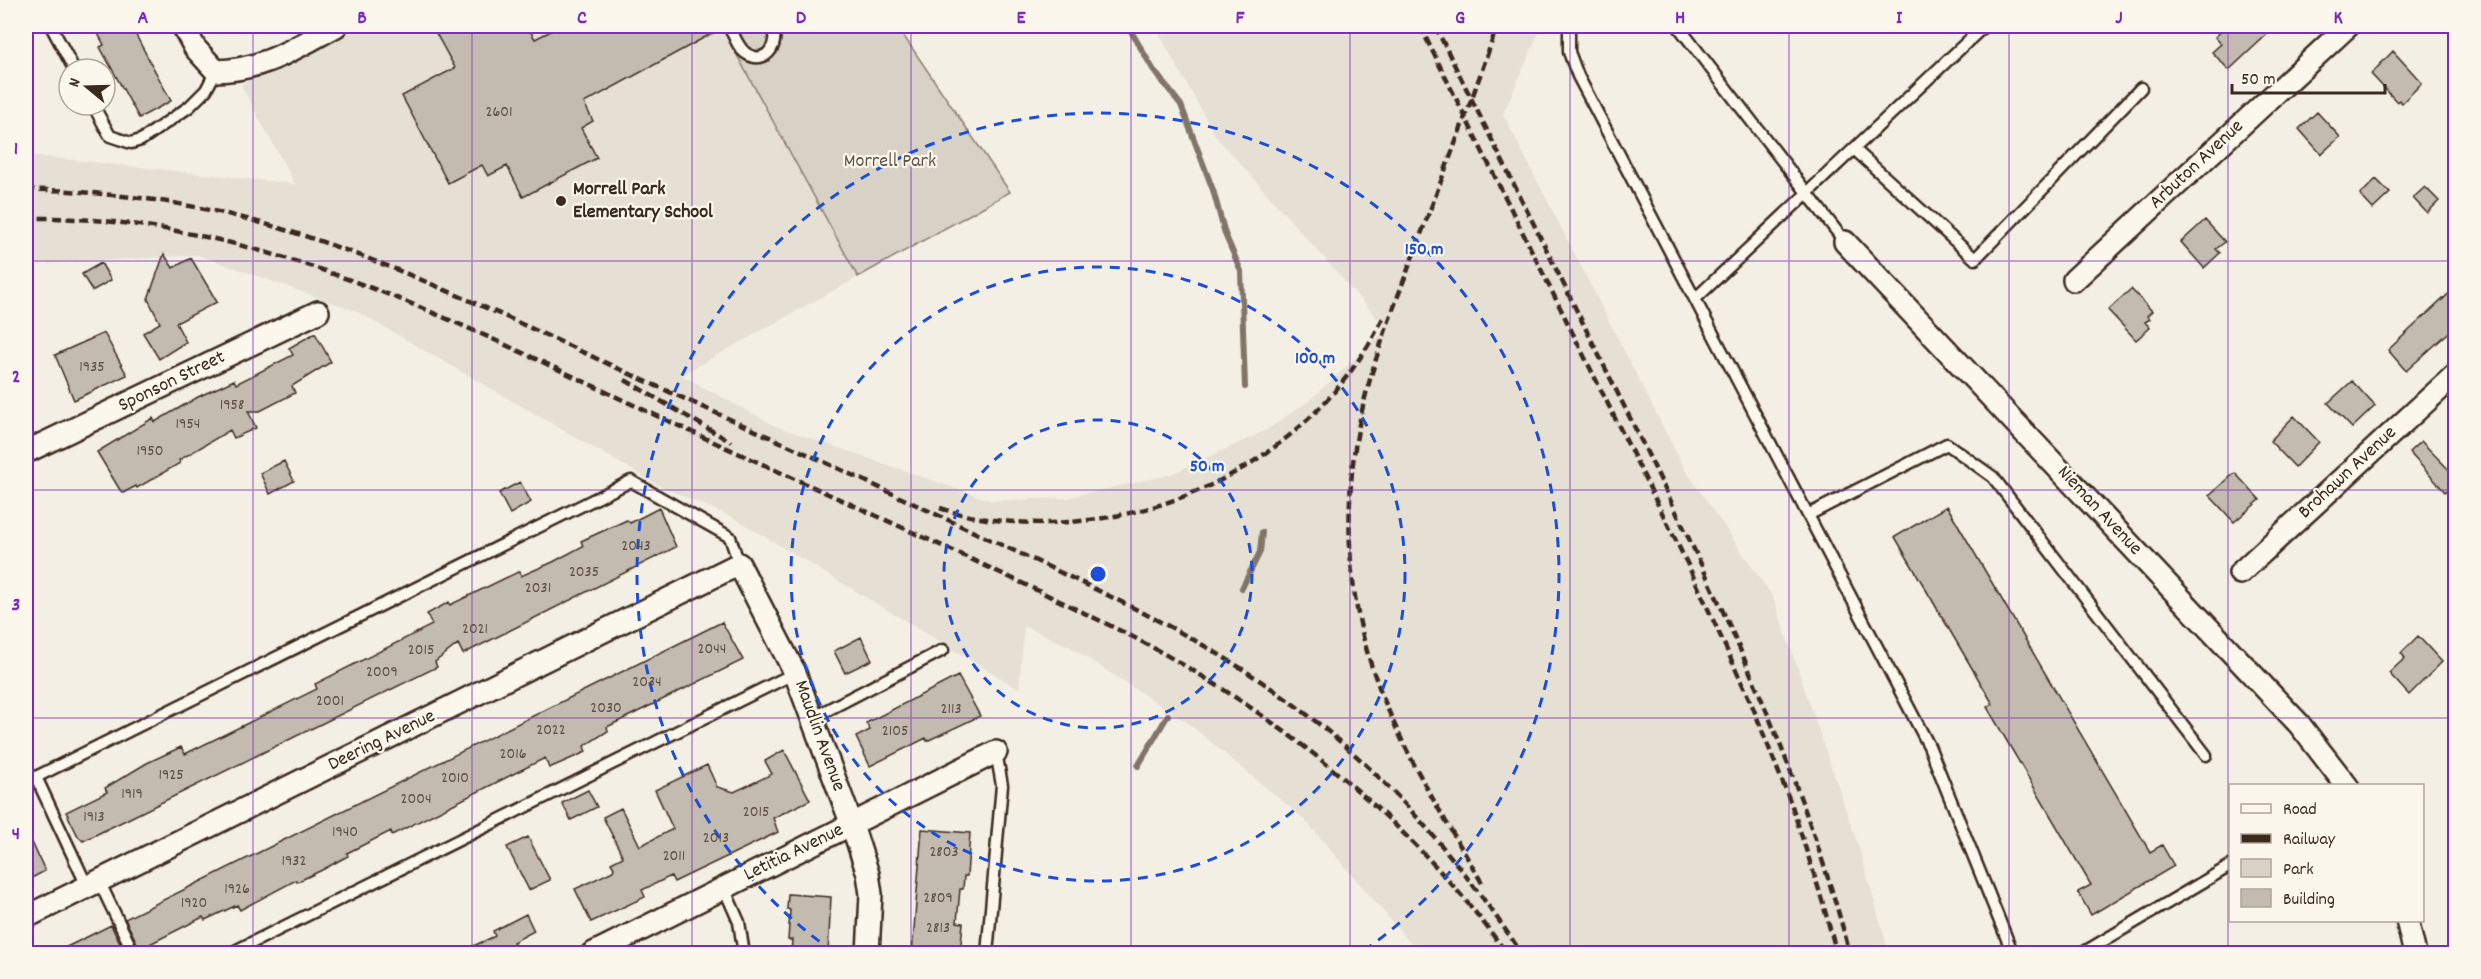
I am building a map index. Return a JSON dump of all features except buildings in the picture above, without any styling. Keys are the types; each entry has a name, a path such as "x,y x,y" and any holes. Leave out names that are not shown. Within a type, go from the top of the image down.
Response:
{"street":[{"path":"183,26 195,48 216,71 259,65 275,59 323,29"},
{"name":"Arbuton Avenue","path":"2074,280 2348,26"},
{"name":"Nieman Avenue","path":"1845,242 2299,724 2345,784"},
{"name":"Sponson Street","path":"26,452 318,312"},
{"name":"Brohawn Avenue","path":"2240,573 2456,374"},
{"name":"Maudlin Avenue","path":"739,564 795,673 852,825 868,874 871,894 868,954"},
{"name":"Deering Avenue","path":"26,917 739,564"},
{"name":"Letitia Avenue","path":"592,954 996,752"},
{"path":"2407,922 2415,954"}],"lane":[{"path":"51,26 68,57"},
{"path":"733,27 745,54 755,57 770,53 775,45 776,37 771,26"},
{"path":"1569,26 1569,52 1578,75 1929,746 2013,954"},
{"path":"1678,26 1845,242"},
{"path":"1695,299 1984,26"},
{"path":"100,117 110,136 130,143 141,140 189,107 206,90 216,71"},
{"path":"1854,149 1975,259 2141,88"},
{"path":"1808,515 1947,444 1993,477 2206,754"},
{"path":"134,954 93,884 36,777 631,481 730,537 739,564"},
{"path":"812,718 943,650"},
{"path":"229,954 795,673"},
{"path":"987,954 1002,785 996,752"},
{"path":"2081,954 2229,867"},
{"path":"724,888 739,922 744,954"}],"shaded area":[{"path":"352,26 721,26 858,277 681,375 775,426 992,501 1066,498 1169,475 1265,431 1309,401 1387,329 1215,135 1155,26 1542,26 1503,114 1684,468 1773,597 1859,848 1889,953 1419,953 1304,819 1188,723 1069,646 1024,626 1019,689 732,517 662,487 356,311 198,255 26,265 26,155 295,184 241,85"}],"green space":[{"name":"Morrell Park","path":"721,26 897,26 1010,192 858,277"}],"waterway":[{"path":"1128,26 1153,69 1181,105 1213,190 1225,234 1241,271 1245,387"},
{"path":"1242,588 1260,552 1262,532"},
{"path":"1138,766 1168,715"}],"railway":[{"path":"1420,26 1688,565 1752,705 1792,806 1837,954"},
{"path":"1435,26 1665,489 1726,618 1782,750 1807,817 1850,954"},
{"path":"1482,883 1410,756 1375,676 1356,605 1351,568 1350,493 1360,419 1374,365 1497,26"},
{"path":"26,190 112,195 171,203 229,215 286,230 398,270 805,453 1032,559 1156,620 1217,653 1275,691 1312,718 1380,778 1411,810 1469,879 1522,954"},
{"path":"26,218 113,222 199,235 282,257 364,285 524,353 1131,636 1237,698 1288,734 1337,773 1429,859 1470,905 1507,954"},
{"path":"940,508 991,520 1044,523 1097,519 1148,508 1197,491 1244,468 1286,438 1325,403 1357,362 1384,316"},
{"path":"625,380 731,442"}],"place":[{"name":"Morrell Park Elementary School","path":"561,201"}]}
